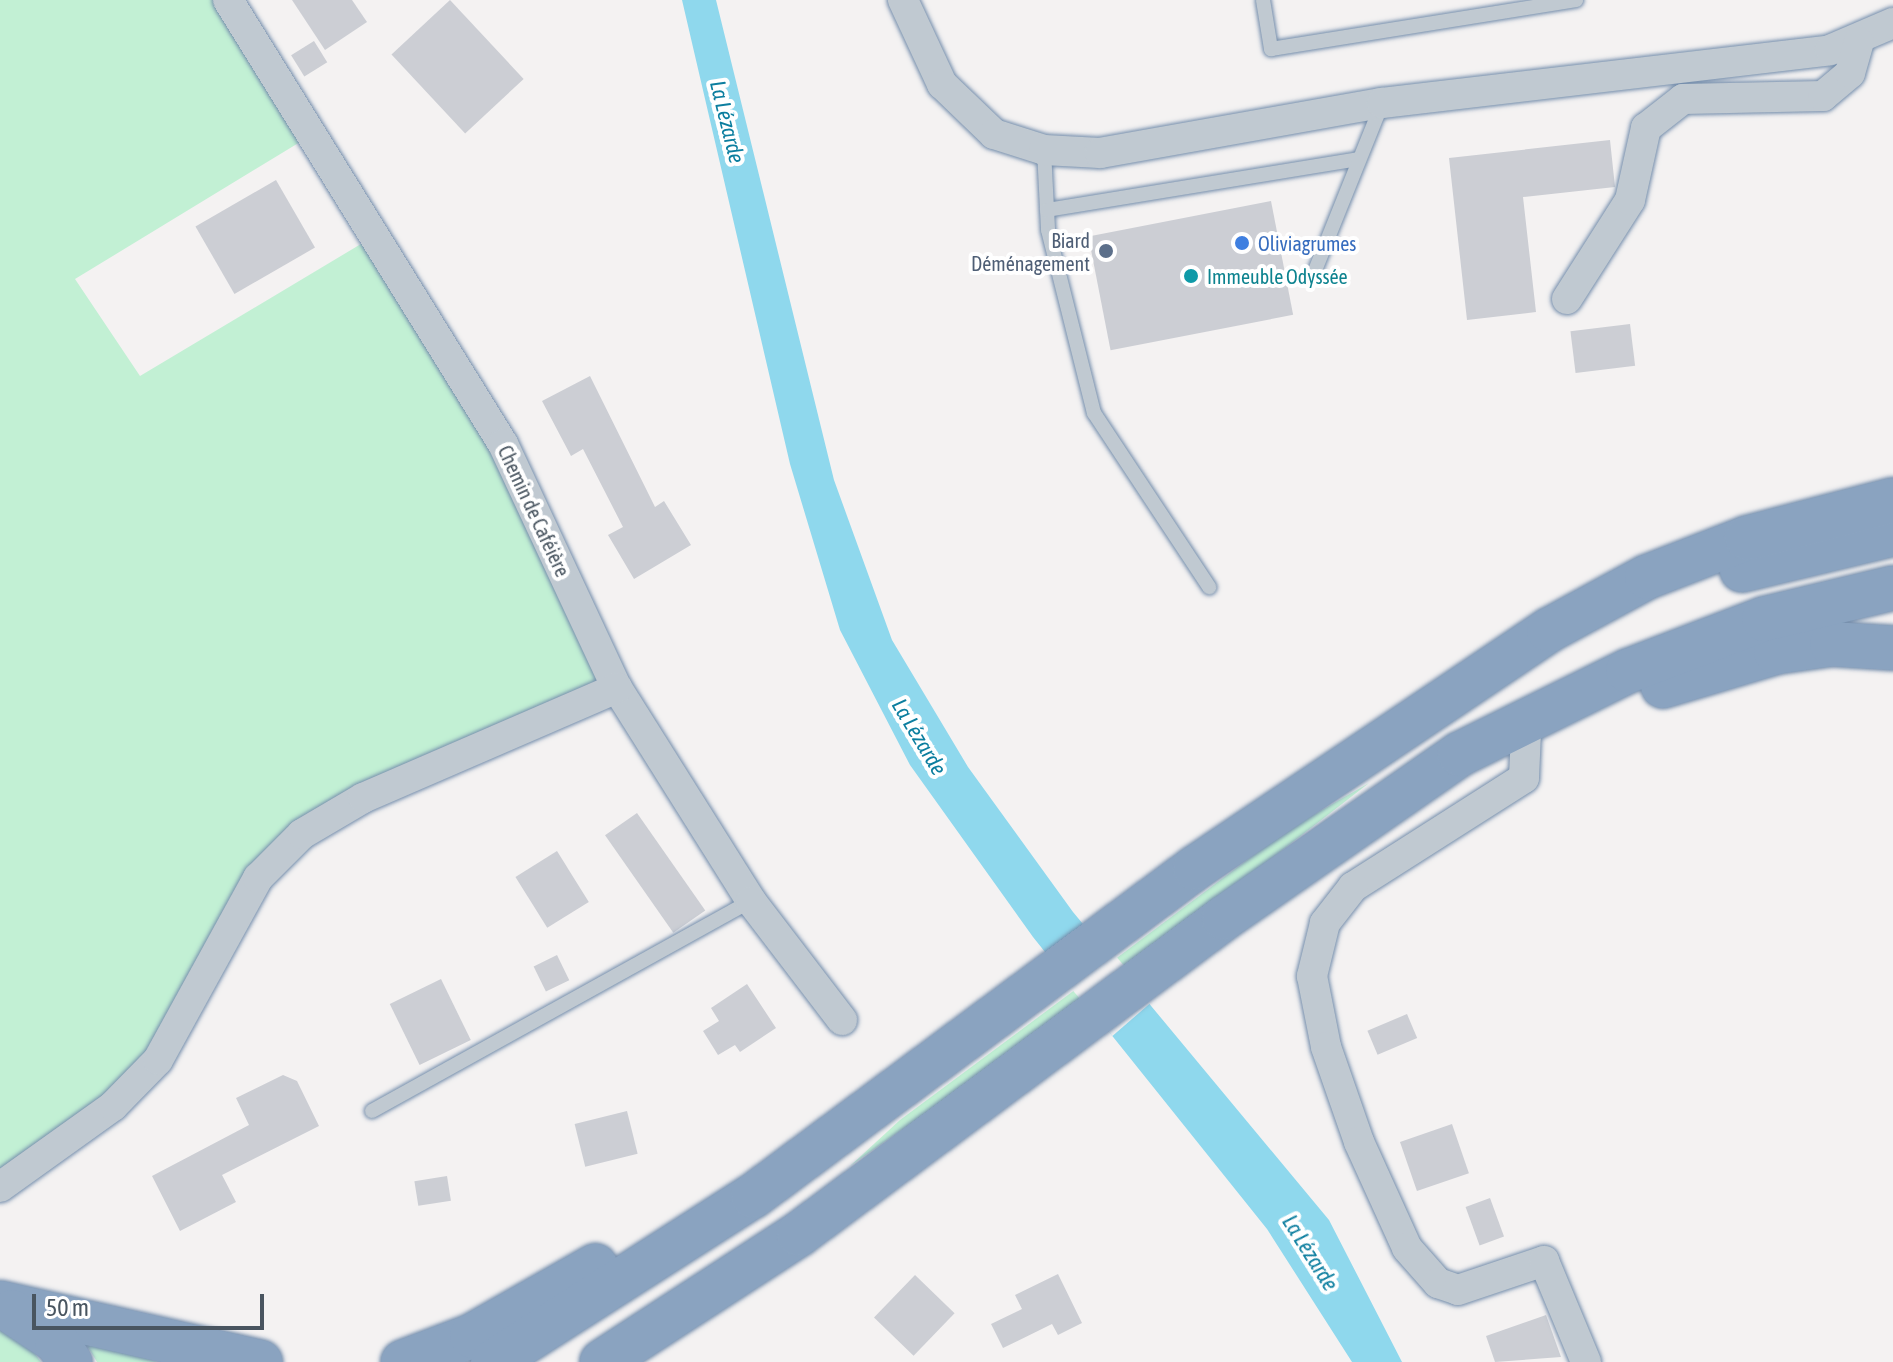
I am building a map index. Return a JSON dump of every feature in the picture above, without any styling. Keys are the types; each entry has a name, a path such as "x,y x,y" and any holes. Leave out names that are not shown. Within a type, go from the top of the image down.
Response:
{"highway":[{"path":"493,1362 629,1279 874,1111 1195,868 1446,697 1647,577 1747,538 1893,500"},
{"path":"1446,697 1637,606 1751,567 1893,534"},
{"path":"602,1362 799,1234 1224,918 1460,754 1683,650 1764,619 1893,588"},
{"path":"1460,754 1776,652 1885,639"},
{"path":"403,1362 472,1336 874,1111"},
{"path":"645,1362 713,1318 799,1234"},
{"path":"70,1362 57,1342 0,1303 260,1362"}],"street":[{"name":"Chemin de Caféière","path":"228,0 503,444 617,688 751,901 842,1020"},
{"path":"903,0 942,84 994,134 1044,150 1100,153 1382,103 1859,42 1893,23"},
{"path":"1567,299 1630,200 1646,128 1683,99 1823,96 1850,73 1859,42"},
{"path":"0,1187 113,1106 158,1060 258,878 302,834 363,798 617,688"},
{"path":"1526,732 1524,778 1353,887 1325,923 1312,976 1326,1047 1359,1142 1407,1248 1438,1283 1458,1290 1544,1261 1586,1362"}],"lane":[{"path":"1263,0 1271,49 1576,0"},
{"path":"1314,273 1382,103"},
{"path":"1044,150 1047,210 1094,413 1209,587"},
{"path":"1047,210 1359,159"},
{"path":"372,1111 751,901"}],"green space":[{"path":"0,0 228,0 310,136 75,279 140,376 371,238 503,444 617,688 302,834 158,1060 0,1187"},
{"path":"1369,783 1124,973 1114,960 1287,830"},
{"path":"1076,989 1085,1002 850,1166 900,1120"},
{"path":"0,1329 22,1336 41,1362 0,1362"},
{"path":"86,1344 128,1352 157,1362 97,1362"}],"water":[{"name":"La Lézarde","path":"682,0 716,0 834,480 892,640 968,767 1073,912 1329,1220 1402,1362 1352,1362 1267,1229 1033,937 910,765 840,630 790,464"}],"pier":[{"path":"1087,923 1154,1000 1112,1036 1045,959"}],"building":[{"path":"292,0 352,0 367,22 325,50"},
{"path":"450,0 524,79 465,134 391,55"},
{"path":"314,41 327,62 304,77 291,55"},
{"path":"1610,140 1615,187 1523,197 1536,312 1467,320 1449,158"},
{"path":"276,180 315,248 234,294 195,226"},
{"name":"Immeuble Odyssée","path":"1271,201 1293,315 1111,350 1088,236"},
{"path":"1630,324 1635,366 1576,373 1570,331"},
{"path":"590,376 655,507 664,501 691,545 634,579 608,535 623,527 583,449 571,456 542,401"},
{"path":"637,813 705,910 673,933 605,835"},
{"path":"557,851 589,902 547,928 515,877"},
{"path":"557,955 569,980 546,992 534,966"},
{"path":"441,979 471,1040 420,1065 390,1004"},
{"path":"747,984 776,1028 740,1052 735,1045 718,1055 703,1031 719,1021 711,1008"},
{"path":"1407,1014 1417,1038 1378,1055 1367,1031"},
{"path":"283,1075 297,1081 319,1126 222,1175 236,1202 180,1231 152,1176 249,1125 236,1098"},
{"path":"627,1111 638,1154 585,1167 575,1124"},
{"path":"1452,1124 1469,1173 1417,1191 1400,1142"},
{"path":"447,1176 451,1201 418,1206 414,1181"},
{"path":"1490,1198 1504,1237 1480,1245 1466,1207"},
{"path":"1058,1274 1082,1323 1058,1335 1052,1324 1003,1348 991,1324 1022,1309 1015,1295"},
{"path":"915,1275 955,1313 914,1356 874,1317"},
{"path":"1546,1315 1561,1357 1495,1362 1486,1336"}],"place":[{"name":"Oliviagrumes","path":"1242,243"},
{"name":"Biard Déménagement","path":"1106,251"},
{"name":"Immeuble Odyssée","path":"1191,276"}]}
